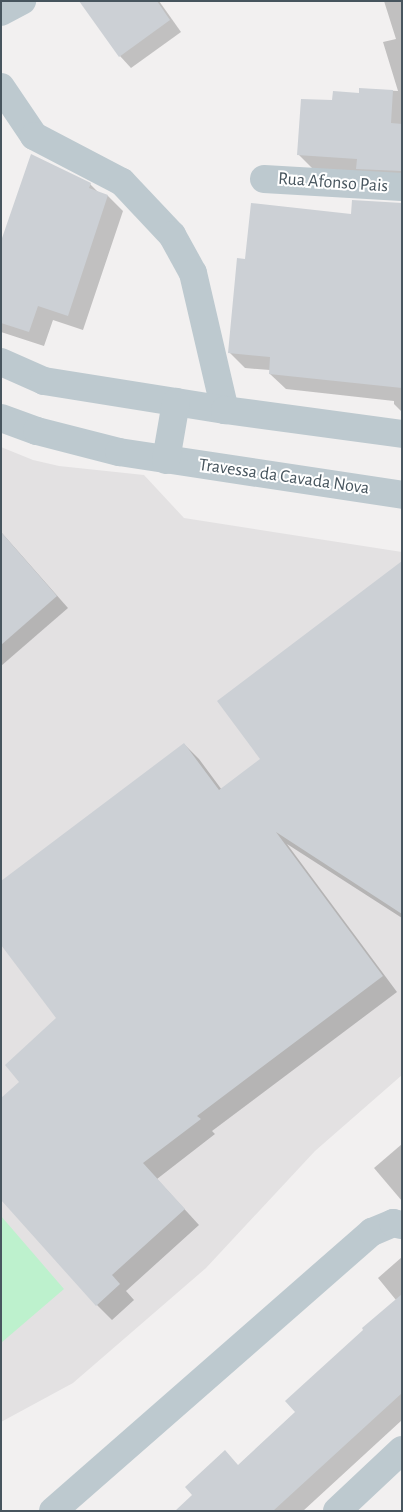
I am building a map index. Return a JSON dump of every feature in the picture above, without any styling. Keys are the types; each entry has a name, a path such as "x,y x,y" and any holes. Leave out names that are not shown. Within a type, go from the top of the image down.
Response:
{"street":[{"path":"1,12 22,1"},
{"path":"1,87 34,136 122,182 172,235 193,274 225,410"},
{"name":"Rua Afonso Pais","path":"264,179 402,188"},
{"path":"1,362 44,381 225,410 402,434"},
{"path":"166,460 176,402"},
{"name":"Travessa da Cavada Nova","path":"1,418 36,431 119,452 402,495"},
{"path":"53,1511 372,1232 393,1223 402,1226"},
{"path":"337,1511 402,1450"}],"shaded area":[{"path":"1,447 33,460 59,466 144,475 184,518 402,552 402,1075 315,1151 206,1268 73,1383 1,1422"}],"green space":[{"path":"1,1216 64,1289 1,1343"}],"building":[{"path":"79,1 157,1 170,20 119,57"},
{"path":"359,88 393,90 391,123 402,124 402,171 356,169 357,159 297,155 301,99 332,100 333,91 359,93"},
{"path":"31,154 91,183 89,188 108,195 68,316 38,306 29,332 1,323 1,241"},
{"path":"352,200 402,203 402,388 269,374 270,357 228,353 237,258 245,259 251,203 351,214"},
{"path":"1,532 57,596 1,645"},
{"path":"402,561 402,914 276,832 383,976 197,1116 201,1119 143,1163 185,1209 112,1275 120,1284 96,1306 1,1200 1,1098 19,1082 5,1065 56,1018 1,945 1,881 184,743 219,790 260,759 217,701"},
{"path":"402,1294 402,1393 273,1511 175,1511 192,1495 185,1487 225,1450 238,1465 295,1412 285,1401 363,1330 362,1328"}]}
